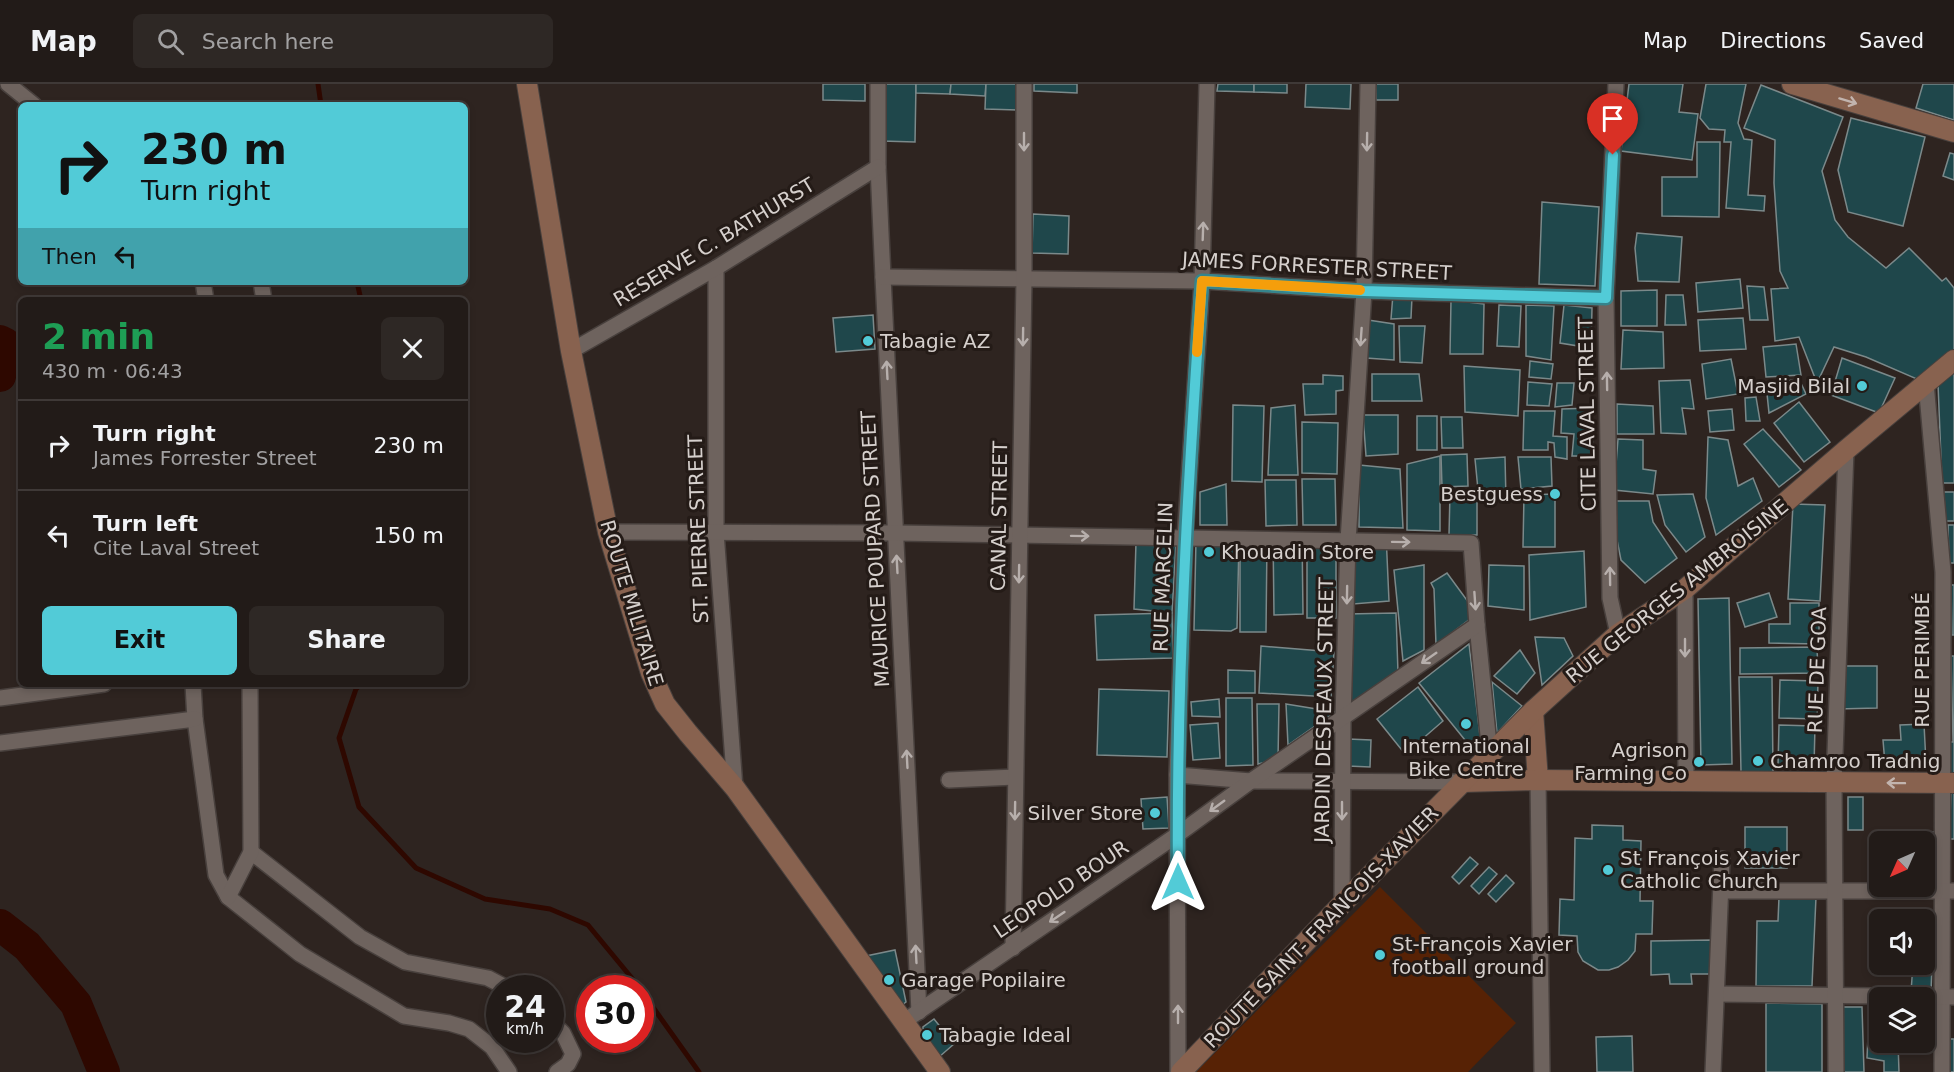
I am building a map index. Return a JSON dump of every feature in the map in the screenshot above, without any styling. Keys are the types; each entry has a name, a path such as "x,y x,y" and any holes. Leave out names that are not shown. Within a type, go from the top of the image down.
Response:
{"main road":[{"name":"ROUTE MILITAIRE","path":"527,84 571,351 608,532 651,673 665,705 735,788 911,1017 940,1072"},
{"path":"1792,84 1954,132"},
{"name":"RUE GEORGES AMBROISINE","path":"1462,782 1533,711 1618,634 1685,589 1954,360"},
{"path":"1533,711 1538,780"},
{"path":"1462,782 1538,780 1948,783"},
{"name":"ROUTE SAINT- FRANCOIS-XAVIER","path":"1180,1072 1462,782"}],"street":[{"path":"8,84 30,102"},
{"name":"MAURICE POUPARD STREET","path":"878,84 878,167 896,533 911,1017"},
{"name":"CANAL STREET","path":"1013,948 1024,279 1024,84"},
{"name":"RUE MARCELIN","path":"1180,1072 1177,775 1185,538 1202,281 1208,84"},
{"name":"JARDIN DESPEAUX STREET","path":"1342,904 1343,718 1348,541 1364,291 1368,84"},
{"name":"CITE LAVAL STREET","path":"1616,84 1606,298 1610,598 1618,634"},
{"name":"RESERVE C. BATHURST","path":"571,351 716,268 878,167"},
{"name":"ST. PIERRE STREET","path":"716,268 716,532 735,788"},
{"name":"JAMES FORRESTER STREET","path":"883,277 1202,281 1364,291 1606,298"},
{"name":"RUE PERIMBÉ","path":"1926,383 1949,572 1948,997 1942,1072"},
{"name":"RUE DE GOA","path":"1836,1072 1834,782 1846,450"},
{"path":"608,532 896,533 1471,543 1490,755"},
{"path":"1685,589 1686,782"},
{"name":"LEOPOLD BOUR","path":"911,1017 1177,835 1251,780 1477,625"},
{"path":"0,698 82,687"},
{"path":"193,687 195,719 216,875 228,897 300,954 404,1016 449,1023 469,1029 492,1047 509,1072"},
{"path":"228,897 251,852 250,687"},
{"path":"0,743 195,719"},
{"path":"1177,775 1251,780 1462,782"},
{"path":"950,780 1015,777"},
{"path":"1538,780 1542,1072"},
{"path":"251,852 360,937 405,963 486,978"},
{"path":"1713,1072 1722,859"},
{"path":"1721,891 1948,891"},
{"path":"1717,994 1948,997"},
{"path":"557,1072 568,1065 573,1054 564,1035"}],"shaded area":[{"name":"St-François Xavier football ground","path":"1380,887 1516,1023 1468,1072 1196,1072"}],"building":[{"path":"823,84 865,84 865,101 823,100"},
{"path":"884,84 916,84 915,142 882,141"},
{"path":"916,84 951,84 950,94 916,93"},
{"path":"951,84 986,84 985,96 950,94"},
{"path":"986,84 1022,84 1022,110 985,109"},
{"path":"1034,84 1077,84 1077,93 1034,91"},
{"path":"1218,84 1254,84 1254,92 1217,91"},
{"path":"1254,84 1287,84 1287,93 1254,92"},
{"path":"1306,84 1351,84 1350,109 1305,107"},
{"path":"1376,84 1398,84 1398,100 1376,100"},
{"path":"1629,84 1683,84 1679,112 1698,114 1692,160 1621,151"},
{"path":"1706,84 1746,84 1738,123 1744,139 1752,140 1748,195 1765,196 1764,211 1726,208 1731,142 1724,142 1725,130 1709,129 1700,118"},
{"path":"1923,84 1954,84 1954,120 1916,108"},
{"path":"1761,85 1843,117 1822,171 1835,220 1848,237 1886,268 1909,248 1942,281 1946,278 1954,288 1954,351 1919,380 1866,357 1834,347 1817,383 1799,337 1775,341 1771,289 1788,288 1780,271 1774,183 1775,140 1744,128"},
{"path":"1851,118 1925,137 1903,226 1848,212 1838,170"},
{"path":"1697,142 1720,142 1719,217 1662,216 1662,177 1697,177"},
{"path":"1950,153 1954,154 1954,180 1943,176"},
{"path":"1542,202 1599,207 1595,286 1539,284"},
{"path":"1033,214 1069,216 1068,254 1032,253"},
{"path":"1637,233 1682,237 1679,282 1638,281 1635,248"},
{"path":"1740,279 1743,308 1698,312 1696,283"},
{"path":"1747,286 1764,287 1768,320 1750,320"},
{"path":"1657,290 1657,326 1621,326 1621,291"},
{"path":"1393,294 1412,297 1411,318 1391,319"},
{"path":"1666,295 1683,295 1686,325 1665,325"},
{"path":"1451,300 1484,304 1483,354 1450,354"},
{"path":"1499,305 1521,306 1519,347 1497,346"},
{"path":"1526,305 1554,306 1551,360 1526,356"},
{"path":"1564,305 1592,308 1591,348 1560,343"},
{"path":"873,315 875,349 836,352 833,318"},
{"path":"1743,318 1746,349 1700,351 1698,320"},
{"path":"1368,320 1394,324 1394,360 1366,358"},
{"path":"1399,326 1425,326 1422,363 1400,362"},
{"path":"1623,330 1663,332 1664,368 1621,369"},
{"path":"1796,344 1801,375 1766,377 1763,347"},
{"name":"Masjid Bilal","path":"1842,358 1895,378 1879,413 1831,395"},
{"path":"1731,359 1738,394 1706,399 1702,364"},
{"path":"1530,361 1553,364 1551,379 1529,377"},
{"path":"1464,366 1520,370 1518,416 1465,412"},
{"path":"1954,372 1954,483 1942,483 1938,384"},
{"path":"1372,374 1419,374 1422,401 1372,401"},
{"path":"1323,375 1343,376 1343,390 1336,391 1336,414 1305,415 1303,384 1323,384"},
{"path":"1799,379 1806,394 1769,413 1766,384"},
{"path":"1690,380 1694,409 1682,408 1686,434 1661,433 1659,381"},
{"path":"1528,382 1552,384 1549,406 1527,405"},
{"path":"1557,383 1574,383 1572,405 1555,407"},
{"path":"1756,397 1760,421 1746,421 1745,398"},
{"path":"1799,402 1830,442 1804,462 1774,423"},
{"path":"1617,404 1653,406 1654,434 1617,434"},
{"path":"1233,405 1264,406 1262,482 1232,481"},
{"path":"1295,405 1298,475 1268,475 1271,408"},
{"path":"1592,408 1593,456 1572,456 1574,434 1561,433 1562,409"},
{"path":"1732,409 1734,430 1710,432 1708,411"},
{"path":"1524,411 1555,411 1553,436 1567,437 1567,459 1555,457 1554,443 1548,442 1548,450 1523,450"},
{"path":"1363,415 1398,415 1398,454 1366,456"},
{"path":"1417,416 1437,416 1437,450 1417,450"},
{"path":"1441,417 1462,417 1463,448 1442,448"},
{"path":"1302,422 1338,423 1337,474 1302,473"},
{"path":"1763,429 1801,470 1779,487 1744,444"},
{"path":"1708,437 1728,440 1738,486 1753,478 1762,501 1716,535 1706,498"},
{"path":"1618,439 1643,440 1643,469 1656,471 1653,494 1614,490"},
{"path":"1467,454 1468,486 1442,487 1441,455"},
{"path":"1440,456 1440,531 1407,530 1407,464"},
{"path":"1505,457 1506,500 1479,500 1475,459"},
{"path":"1518,457 1551,457 1552,486 1521,489"},
{"path":"1359,465 1400,469 1403,528 1359,527"},
{"path":"1302,479 1335,479 1336,525 1303,525"},
{"path":"1265,480 1296,480 1297,525 1266,526"},
{"path":"1226,484 1227,525 1200,525 1200,492"},
{"path":"1944,492 1954,492 1954,521 1945,521"},
{"path":"1450,493 1477,493 1477,535 1449,535"},
{"path":"1555,494 1555,547 1523,547 1524,495"},
{"path":"1693,494 1705,537 1686,552 1665,525 1657,495"},
{"path":"1616,501 1649,501 1653,522 1677,558 1645,583 1621,560 1617,540"},
{"path":"1793,504 1825,505 1820,601 1788,599"},
{"path":"1948,525 1954,525 1954,563 1949,563"},
{"path":"1302,534 1303,614 1274,615 1273,535"},
{"path":"1386,534 1389,601 1353,604 1353,536"},
{"path":"1307,538 1336,538 1336,618 1307,618"},
{"path":"1240,539 1267,540 1266,632 1240,632"},
{"path":"1196,540 1239,542 1237,628 1231,631 1194,630"},
{"path":"1136,542 1176,544 1172,613 1134,609"},
{"path":"1584,551 1586,607 1530,620 1529,555"},
{"path":"1424,565 1424,650 1403,661 1394,570"},
{"path":"1489,565 1524,566 1524,610 1488,606"},
{"path":"1447,573 1469,603 1470,619 1436,645 1434,589 1431,583"},
{"path":"1951,585 1954,585 1954,635 1952,635"},
{"path":"1769,593 1777,617 1745,627 1737,603"},
{"path":"1729,598 1732,764 1701,765 1698,599"},
{"path":"1790,603 1819,603 1819,644 1769,643 1769,624 1790,624"},
{"path":"1172,613 1173,658 1097,660 1095,615"},
{"path":"1396,613 1398,673 1350,704 1347,614"},
{"path":"1535,637 1564,638 1573,656 1542,685"},
{"path":"1469,644 1481,744 1473,750 1419,683"},
{"path":"1261,646 1334,652 1331,697 1259,693"},
{"path":"1817,647 1818,673 1740,674 1740,648"},
{"path":"1520,650 1535,673 1517,694 1494,676"},
{"path":"1951,656 1954,656 1954,774 1946,774 1947,742 1953,742"},
{"path":"1836,666 1877,666 1877,708 1837,709"},
{"path":"1228,670 1255,671 1255,693 1228,693"},
{"path":"1739,677 1772,677 1773,772 1741,772"},
{"path":"1780,680 1818,681 1817,719 1779,718"},
{"path":"1492,682 1522,706 1497,733"},
{"path":"1418,687 1443,721 1405,754 1377,719"},
{"path":"1099,689 1169,691 1167,757 1097,755"},
{"path":"1226,698 1252,698 1253,765 1226,766"},
{"path":"1219,699 1220,717 1192,716 1191,702"},
{"path":"1257,704 1279,704 1278,759 1258,764"},
{"path":"1286,704 1335,712 1288,745"},
{"path":"1218,723 1220,758 1193,760 1190,725"},
{"path":"1924,724 1926,763 1885,764 1883,740 1901,740 1900,725"},
{"path":"1779,725 1815,726 1814,767 1778,766"},
{"path":"1348,739 1371,740 1370,767 1348,766"},
{"path":"1951,793 1954,793 1954,839 1949,839"},
{"name":"Silver Store","path":"1167,797 1169,828 1143,829 1141,799"},
{"path":"1848,797 1863,797 1863,830 1848,830"},
{"name":"St François Xavier Catholic Church","path":"1592,825 1623,826 1623,840 1641,841 1640,901 1653,901 1652,934 1636,934 1635,951 1628,960 1609,970 1598,970 1583,961 1578,952 1577,936 1559,935 1560,899 1574,900 1575,838 1592,839"},
{"path":"1745,827 1787,827 1787,868 1745,868"},
{"path":"1470,857 1478,864 1459,884 1452,877"},
{"path":"1489,867 1497,874 1479,894 1471,886"},
{"path":"1506,875 1514,883 1496,902 1488,894"},
{"path":"1779,897 1816,897 1812,986 1756,986 1757,921 1778,921"},
{"path":"1712,940 1713,974 1691,974 1692,984 1670,984 1669,974 1651,975 1651,941"},
{"name":"Garage Popilaire","path":"895,950 906,1002 898,1008 861,957"},
{"path":"1912,975 1932,975 1931,987 1911,987"},
{"path":"1766,1003 1822,1004 1822,1072 1766,1072"},
{"path":"1841,1007 1862,1007 1864,1072 1843,1072"},
{"path":"934,1019 954,1044 939,1057 923,1037 923,1027"},
{"path":"1632,1036 1633,1072 1597,1072 1596,1037"},
{"path":"1869,1036 1869,1053 1898,1053 1899,1072 1884,1072 1884,1061 1867,1058"},
{"path":"1950,1039 1954,1039 1954,1072 1949,1072"}],"waterway":[{"path":"318,84 321,102"},
{"path":"358,285 360,297"},
{"path":"0,341 6,344 0,376"},
{"path":"358,687 339,738 359,807 416,868 485,899 550,909 588,925 629,975"},
{"path":"0,925 27,946 76,1004 104,1072"},
{"path":"654,1009 699,1072"}],"slow traffic":[{"path":"1197,352 1202,281 1360,290"}],"place":[{"name":"Tabagie AZ","path":"868,341"},
{"name":"Masjid Bilal","path":"1862,386"},
{"name":"Bestguess","path":"1555,494"},
{"name":"Khouadin Store","path":"1209,552"},
{"name":"International Bike Centre","path":"1466,724"},
{"name":"Chamroo Tradnig","path":"1758,761"},
{"name":"Agrison Farming Co","path":"1699,762"},
{"name":"Silver Store","path":"1155,813"},
{"name":"St François Xavier Catholic Church","path":"1608,870"},
{"name":"St-François Xavier football ground","path":"1380,955"},
{"name":"Garage Popilaire","path":"889,980"},
{"name":"Tabagie Ideal","path":"927,1035"}],"route":[{"path":"1178,882 1177,775 1185,538 1202,281 1364,291 1606,298 1613,155"}]}
